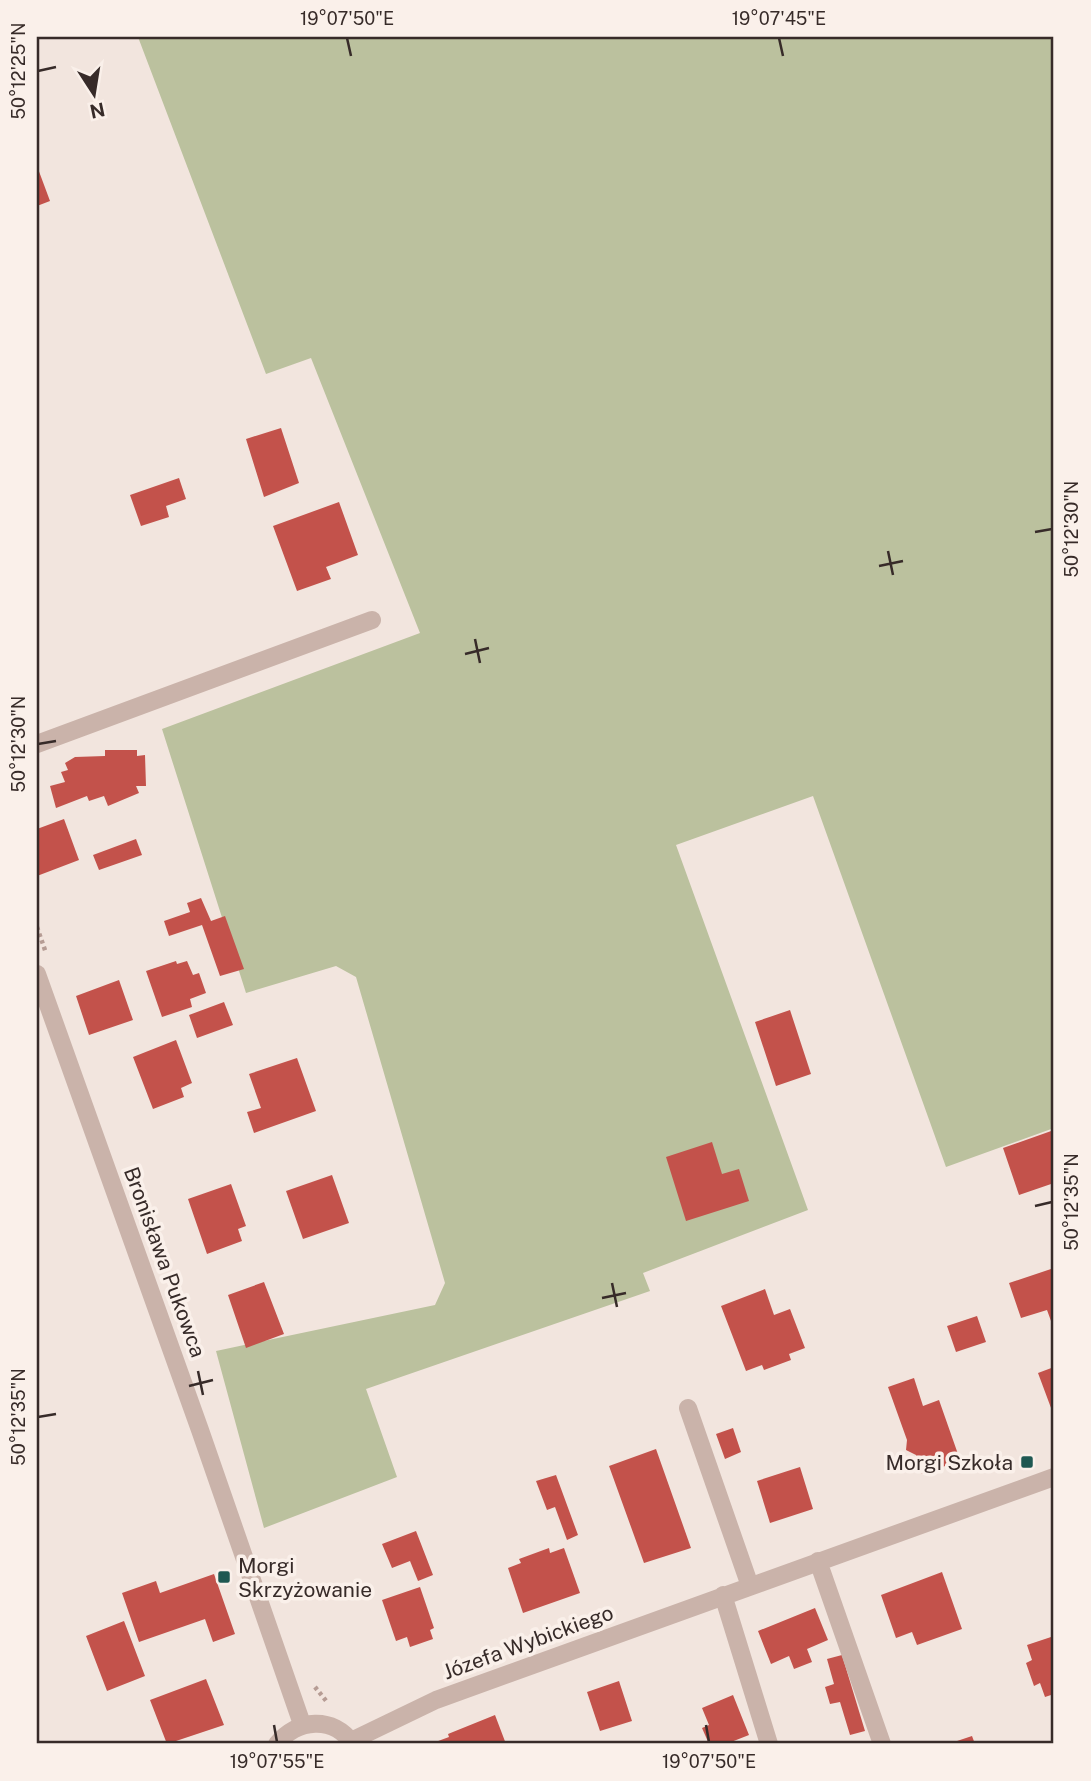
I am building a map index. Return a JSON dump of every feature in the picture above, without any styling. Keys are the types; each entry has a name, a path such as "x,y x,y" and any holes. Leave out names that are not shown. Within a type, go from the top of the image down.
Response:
{"street":[{"path":"37,744 372,620"},
{"name":"Bronisława Pukowca","path":"37,974 205,1442 302,1724"},
{"path":"688,1408 750,1586"},
{"name":"Józefa Wybickiego","path":"352,1743 436,1700 1054,1477"},
{"path":"818,1562 882,1744"},
{"path":"723,1595 769,1744"},
{"path":"277,1744 286,1733 302,1724 319,1723 337,1728 352,1743"}],"green space":[{"path":"138,37 1051,37 1054,48 1054,1128 946,1167 813,796 676,845 808,1210 643,1273 650,1291 366,1389 397,1477 264,1528 216,1351 435,1305 445,1283 356,977 336,966 246,993 162,729 420,633 311,358 266,374"}],"building":[{"path":"37,166 50,201 37,206"},
{"path":"281,428 299,483 264,497 246,439"},
{"path":"179,478 186,499 166,506 169,517 141,526 130,495"},
{"path":"339,502 358,555 326,567 331,579 297,591 273,526"},
{"path":"105,750 137,750 137,756 145,755 146,786 136,786 139,793 108,806 104,796 89,801 87,796 56,808 50,786 65,782 61,772 68,770 65,763 75,757 105,756"},
{"path":"64,819 79,860 37,876 37,829"},
{"path":"136,839 142,855 99,870 93,855"},
{"path":"201,898 211,921 225,916 244,969 220,976 202,925 169,936 164,921 190,912 187,903"},
{"path":"176,961 177,964 187,961 193,975 199,973 206,993 190,999 192,1007 162,1017 146,971"},
{"path":"119,980 133,1020 89,1035 76,996"},
{"path":"224,1002 233,1025 197,1038 189,1015"},
{"path":"790,1010 811,1074 776,1086 755,1022"},
{"path":"176,1040 192,1083 181,1088 184,1097 153,1109 133,1057"},
{"path":"297,1058 316,1111 254,1133 247,1112 261,1108 249,1074"},
{"path":"1054,1130 1054,1183 1019,1195 1003,1148"},
{"path":"712,1142 722,1174 739,1169 749,1201 686,1221 666,1157"},
{"path":"332,1175 349,1223 303,1239 286,1191"},
{"path":"231,1184 246,1226 238,1229 242,1241 207,1254 188,1199"},
{"path":"1054,1268 1054,1320 1051,1321 1047,1310 1021,1318 1009,1283"},
{"path":"264,1282 284,1334 246,1348 228,1295"},
{"path":"765,1289 774,1315 790,1309 805,1348 789,1354 791,1360 764,1370 762,1365 746,1371 721,1306"},
{"path":"977,1316 986,1342 956,1352 947,1326"},
{"path":"1054,1367 1054,1416 1038,1373"},
{"path":"914,1378 923,1406 939,1400 959,1457 950,1460 951,1464 922,1474 916,1455 906,1450 907,1440 888,1387"},
{"path":"733,1428 741,1452 725,1459 716,1434"},
{"path":"656,1449 691,1548 644,1563 609,1466"},
{"path":"800,1467 813,1509 770,1523 757,1481"},
{"path":"556,1475 578,1535 567,1540 555,1507 547,1510 536,1481"},
{"path":"416,1531 433,1575 418,1581 410,1561 392,1568 382,1544"},
{"path":"549,1548 550,1553 564,1548 580,1593 523,1613 508,1568 521,1563 519,1559"},
{"path":"942,1572 962,1629 917,1645 912,1632 896,1638 881,1595"},
{"path":"214,1574 235,1634 213,1642 205,1619 139,1642 122,1593 156,1581 160,1593"},
{"path":"420,1587 434,1628 430,1630 433,1639 410,1647 407,1637 396,1641 382,1600"},
{"path":"815,1608 828,1640 807,1649 812,1662 794,1669 789,1656 771,1664 758,1631"},
{"path":"124,1621 145,1676 107,1691 86,1636"},
{"path":"1054,1636 1054,1694 1045,1697 1040,1683 1034,1686 1026,1663 1032,1660 1027,1645"},
{"path":"842,1655 865,1731 850,1735 840,1702 830,1704 825,1687 834,1684 827,1659"},
{"path":"206,1679 224,1725 167,1744 150,1700"},
{"path":"619,1681 632,1721 600,1731 587,1692"},
{"path":"733,1695 749,1735 726,1744 709,1744 702,1728 709,1725 702,1708"},
{"path":"495,1715 506,1744 430,1744 449,1737 448,1734"},
{"path":"972,1736 975,1744 948,1744"}],"place":[{"name":"Morgi Szkoła","path":"1027,1462"},
{"name":"Morgi Skrzyżowanie","path":"224,1577"}]}
